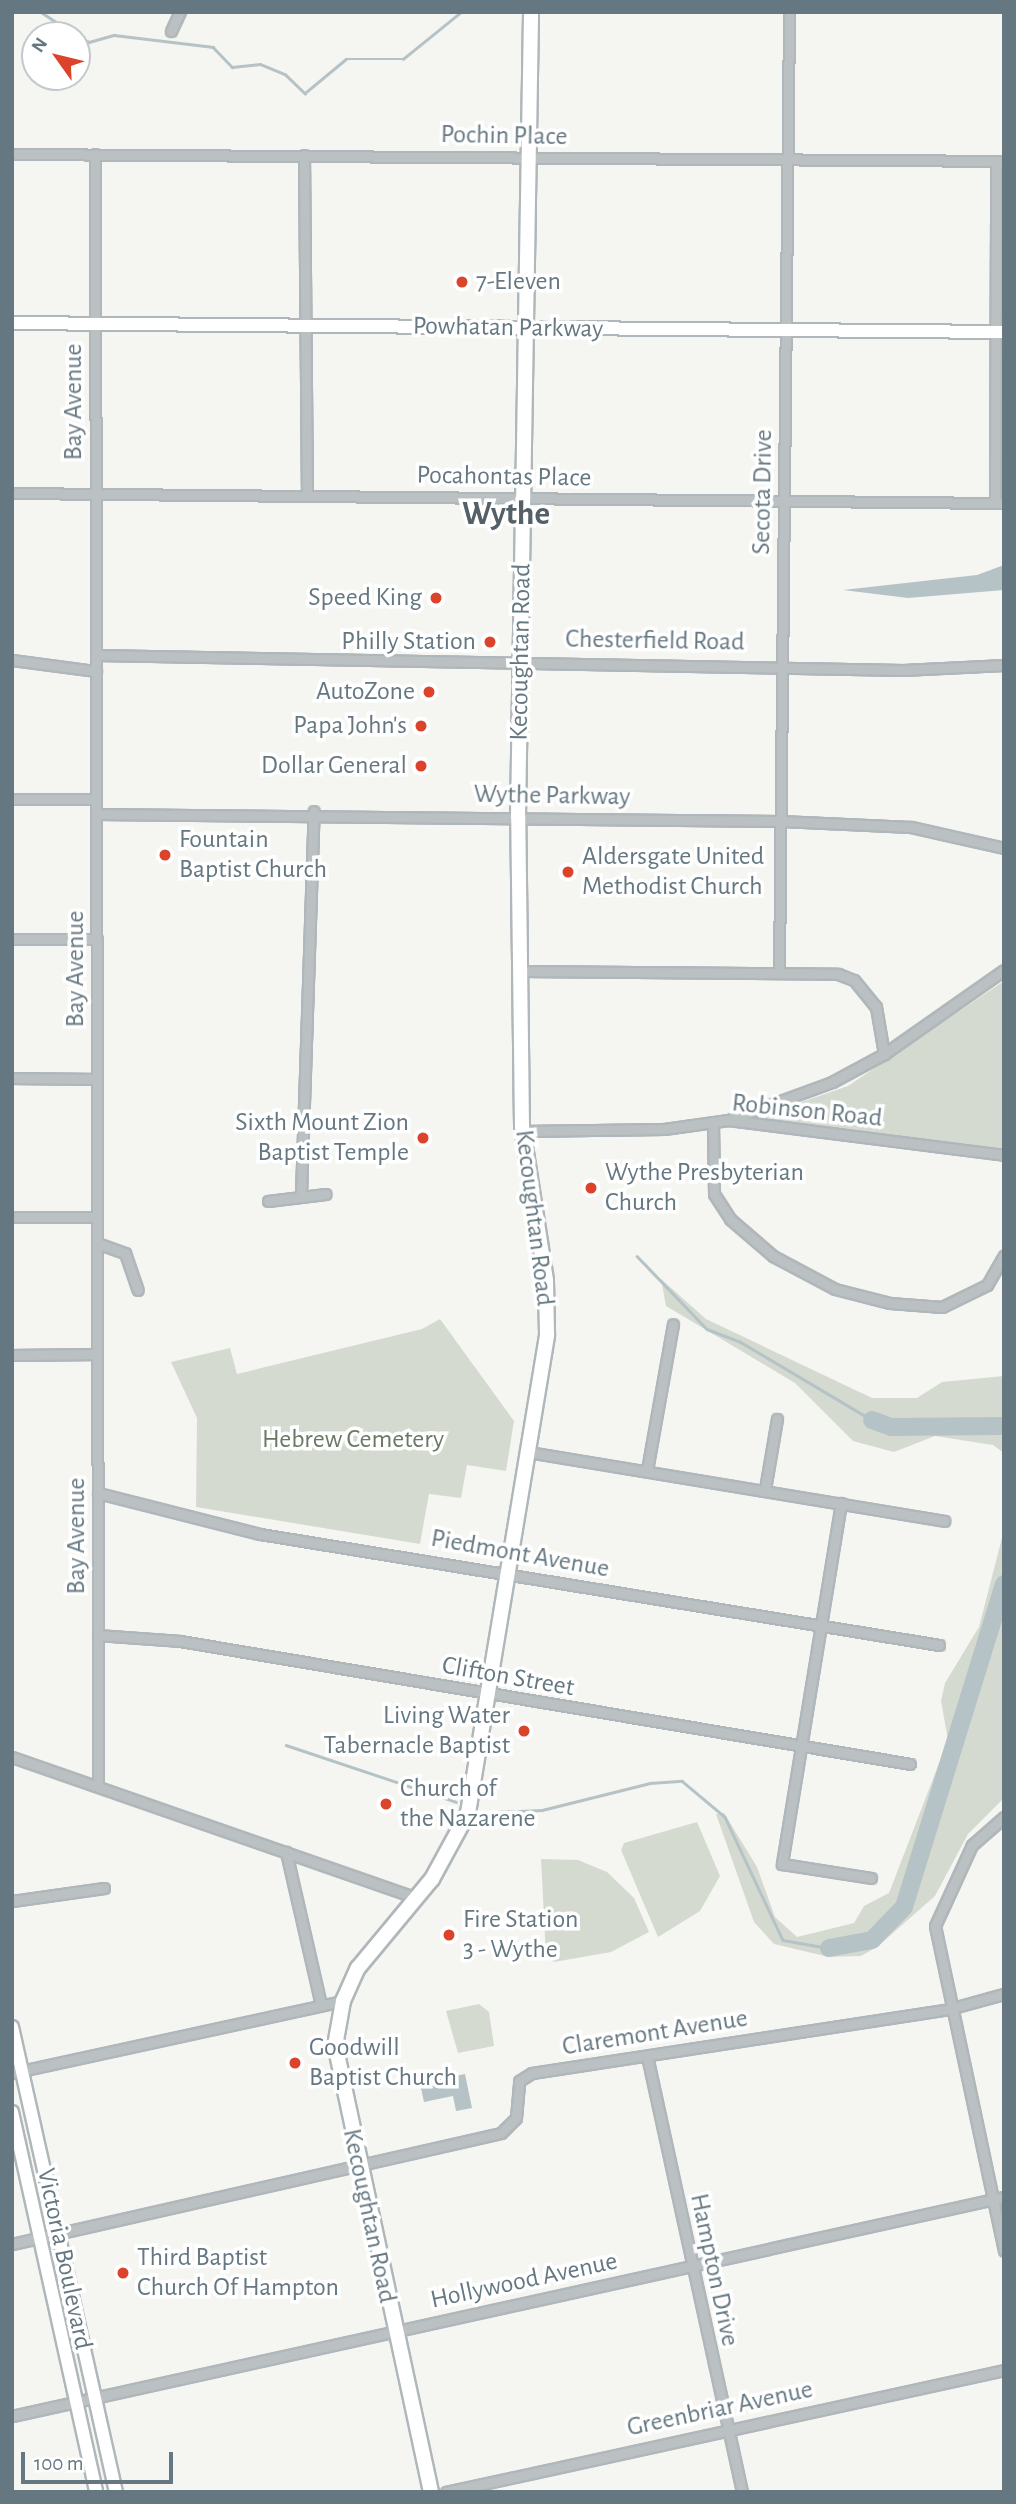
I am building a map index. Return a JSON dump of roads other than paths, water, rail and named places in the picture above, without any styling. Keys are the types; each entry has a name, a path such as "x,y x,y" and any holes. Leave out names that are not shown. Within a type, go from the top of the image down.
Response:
{"main road":[{"name":"Kecoughtan Road","path":"431,2492 358,2167 335,2046 343,2001 368,1952 416,1898 445,1860 468,1813 510,1573 547,1305 522,1131 518,816 531,12"},
{"name":"Powhatan Parkway","path":"12,323 999,332"},
{"name":"Victoria Boulevard","path":"12,2027 17,2072 58,2233 116,2492"},
{"name":"Victoria Boulevard","path":"12,2112 96,2492"}],"street":[{"path":"171,31 180,12"},
{"name":"Secota Drive","path":"779,971 789,12"},
{"name":"Pochin Place","path":"12,154 1000,161"},
{"name":"Bay Avenue","path":"95,154 98,1784"},
{"path":"304,155 307,496"},
{"path":"999,503 1000,161"},
{"name":"Pocahontas Place","path":"12,494 999,503"},
{"name":"Chesterfield Road","path":"96,655 782,664 903,670 1004,664"},
{"path":"12,660 96,671"},
{"path":"12,799 96,799"},
{"path":"301,1194 314,811"},
{"name":"Wythe Parkway","path":"96,814 314,811 781,821 911,827 1004,848"},
{"path":"12,939 96,939"},
{"path":"728,1120 832,1082 884,1054 1004,970"},
{"path":"520,971 820,971 854,981 876,1007 884,1054"},
{"path":"12,1078 97,1079"},
{"name":"Robinson Road","path":"522,1131 728,1120 1004,1155"},
{"path":"713,1122 715,1194 730,1219 773,1256 835,1289 890,1304 942,1307 987,1286 1004,1255"},
{"path":"268,1201 301,1194 326,1194"},
{"path":"12,1217 97,1217"},
{"path":"97,1242 125,1253 138,1290"},
{"path":"647,1470 673,1324"},
{"path":"12,1355 97,1354"},
{"path":"765,1489 777,1419"},
{"path":"528,1452 765,1489 944,1521"},
{"name":"Piedmont Avenue","path":"98,1493 260,1534 939,1645"},
{"path":"841,1503 799,1746 782,1864 871,1878"},
{"name":"Clifton Street","path":"98,1635 180,1641 910,1764"},
{"path":"12,1758 98,1784 416,1898"},
{"path":"1004,1817 977,1838 937,1912 949,2009 1004,2251"},
{"path":"286,1852 321,2005"},
{"path":"12,1901 104,1888"},
{"name":"Claremont Avenue","path":"12,2244 358,2167 506,2130 516,2118 516,2087 527,2075 949,2009 1004,1994"},
{"path":"17,2072 343,2001"},
{"name":"Hampton Drive","path":"646,2056 742,2492"},
{"name":"Hollywood Avenue","path":"12,2416 1004,2197"},
{"name":"Greenbriar Avenue","path":"446,2492 728,2428 1004,2370"}],"waterway":[{"path":"41,12 55,21"},
{"path":"91,41 114,35 213,47 232,67 260,64 285,74 305,93 346,59 403,59 461,12"},
{"path":"637,1256 707,1329 739,1341 872,1420"},
{"path":"872,1420 891,1427 1004,1426"},
{"path":"829,1948 872,1940 904,1907 1004,1584"},
{"path":"286,1745 456,1802"},
{"path":"494,1812 542,1810 650,1783 682,1781 725,1817 783,1940 829,1948"}],"place":[{"name":"7-Eleven","path":"462,282"},
{"name":"Speed King","path":"436,598"},
{"name":"Philly Station","path":"490,642"},
{"name":"AutoZone","path":"429,692"},
{"name":"Papa John's","path":"421,726"},
{"name":"Dollar General","path":"421,766"},
{"name":"Fountain Baptist Church","path":"165,855"},
{"name":"Aldersgate United Methodist Church","path":"568,872"},
{"name":"Sixth Mount Zion Baptist Temple","path":"423,1138"},
{"name":"Wythe Presbyterian Church","path":"591,1188"},
{"name":"Living Water Tabernacle Baptist","path":"524,1731"},
{"name":"Church of the Nazarene","path":"386,1804"},
{"name":"Fire Station 3 - Wythe","path":"449,1935"},
{"name":"Goodwill Baptist Church","path":"295,2063"},
{"name":"Third Baptist Church Of Hampton","path":"123,2273"}],"district":[{"name":"Wythe","path":"506,515"}],"park label":[{"name":"Hebrew Cemetery","path":"353,1440"}]}
